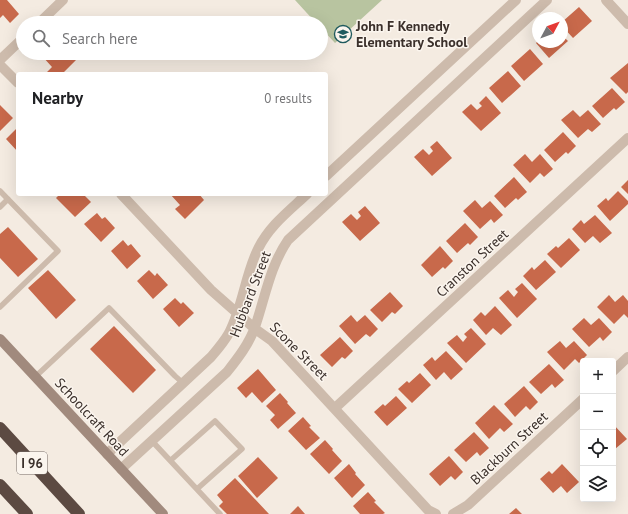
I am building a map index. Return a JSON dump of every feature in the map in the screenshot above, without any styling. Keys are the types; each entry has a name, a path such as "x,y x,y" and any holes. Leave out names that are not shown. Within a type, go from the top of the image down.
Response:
{"highway":[{"name":"I 96","path":"0,428 79,514"},
{"name":"I 96","path":"0,485 27,514"}],"main road":[{"name":"Schoolcraft Road","path":"0,339 163,514"}],"street":[{"path":"46,16 63,0"},
{"path":"328,174 516,0"},
{"name":"Hubbard Street","path":"121,469 227,372 243,351 254,328 277,260 288,240 547,0"},
{"path":"606,0 628,24"},
{"path":"0,60 16,45"},
{"path":"0,65 16,81"},
{"name":"Cranston Street","path":"335,408 628,138"},
{"name":"Scone Street","path":"123,196 211,290 254,328 272,341 428,510 436,514"},
{"name":"Hubbard Street","path":"107,454 211,357 222,344 237,313 250,269 266,234 274,224 305,196"},
{"path":"616,368 628,357"},
{"name":"Blackburn Street","path":"453,514 468,505 580,402"}],"lane":[{"path":"0,191 58,251 0,307"},
{"path":"0,207 8,199"},
{"path":"35,377 109,308 183,383"},
{"path":"171,460 215,421 242,450 197,489"},
{"path":"151,440 220,514"}],"green space":[{"path":"295,0 382,0 335,43 328,36 328,16 310,16"}],"building":[{"path":"0,0 7,0 19,14 10,23 3,15 0,18"},
{"path":"579,7 592,21 573,38 568,33 568,17"},
{"path":"540,48 560,48 549,58"},
{"path":"530,49 543,64 524,81 511,66"},
{"path":"46,60 76,60 64,72 47,72 52,67"},
{"path":"628,63 628,92 626,94 610,78"},
{"path":"508,71 521,86 502,103 489,88"},
{"path":"612,88 625,102 616,110 614,108 603,118 592,106"},
{"path":"486,96 501,113 481,131 462,112 471,104 477,110 482,106 479,103"},
{"path":"0,105 13,118 0,131"},
{"path":"573,110 580,117 588,110 601,124 592,132 588,129 578,138 561,120"},
{"path":"16,129 16,150 6,139"},
{"path":"563,132 576,146 568,154 566,152 555,162 544,150"},
{"path":"437,141 452,158 432,176 414,157 423,149 429,155 433,151 430,147"},
{"path":"525,154 532,162 540,154 553,169 544,177 540,173 530,183 513,165"},
{"path":"514,177 527,192 518,200 516,198 505,208 494,196"},
{"path":"628,180 628,194 621,187"},
{"path":"618,191 628,201 628,204 610,221 597,206 606,198 608,201"},
{"path":"58,196 85,196 91,202 75,217 56,198"},
{"path":"172,196 201,196 204,200 185,219 175,209 180,205"},
{"path":"475,200 482,208 490,201 503,215 494,223 491,219 480,229 463,211"},
{"path":"365,206 380,223 360,241 342,222 351,214 357,220 361,216 358,212"},
{"path":"97,213 102,219 105,217 115,228 101,242 84,224"},
{"path":"595,215 612,233 600,243 593,236 585,243 572,229 581,220 584,224"},
{"path":"465,223 478,237 470,245 468,243 457,253 446,241"},
{"path":"8,227 38,259 18,277 0,258 0,234"},
{"path":"569,238 580,250 561,268 547,254 556,246 558,248"},
{"path":"123,240 128,246 131,244 141,256 127,269 111,251"},
{"path":"440,246 453,261 445,269 443,267 432,277 421,265"},
{"path":"545,260 556,272 536,290 523,276 532,267 534,270"},
{"path":"48,270 76,300 56,319 28,288"},
{"path":"149,270 155,276 157,273 168,285 153,299 137,281"},
{"path":"522,283 537,299 517,318 499,298 508,290 514,297 518,292 515,289"},
{"path":"390,292 403,306 395,314 392,312 382,322 370,310"},
{"path":"609,295 615,302 623,295 628,301 628,318 624,314 614,324 597,307"},
{"path":"175,298 181,304 183,302 194,313 179,327 163,309"},
{"path":"495,306 512,325 501,335 493,328 486,335 473,320 481,312 485,316"},
{"path":"351,315 357,322 365,315 378,329 370,337 366,334 355,344 339,326"},
{"path":"584,318 591,325 599,318 612,332 603,341 600,337 589,347 572,329"},
{"path":"114,326 156,370 133,393 90,349"},
{"path":"471,328 486,344 466,363 447,343 457,335 463,342 467,337 464,334"},
{"path":"340,337 353,351 345,359 342,357 332,367 320,355"},
{"path":"560,341 566,348 574,341 587,355 584,358 580,358 579,363 575,359 564,370 547,352"},
{"path":"446,351 463,369 451,380 444,372 436,380 423,365 432,357 435,361"},
{"path":"549,364 564,380 555,388 552,384 541,394 529,382"},
{"path":"258,369 276,390 262,403 252,392 246,398 237,388"},
{"path":"420,373 431,385 412,403 398,389 407,381 409,383"},
{"path":"524,386 538,402 530,410 526,406 515,417 504,404"},
{"path":"280,393 296,413 278,429 270,420 275,415 266,406"},
{"path":"396,396 407,408 387,426 374,412 383,404 385,406"},
{"path":"494,405 513,424 504,432 500,428 489,439 475,423"},
{"path":"303,417 311,426 309,427 320,438 306,450 288,431"},
{"path":"616,427 627,439 616,448"},
{"path":"474,432 489,448 480,456 477,452 466,462 454,450"},
{"path":"325,440 342,461 329,474 310,454"},
{"path":"449,456 463,472 455,480 451,476 440,486 429,474"},
{"path":"258,457 278,478 257,498 238,476"},
{"path":"349,464 356,473 355,474 365,485 352,498 334,478"},
{"path":"562,464 579,482 567,493 561,486 553,493 540,479 549,471 552,474"},
{"path":"235,478 269,514 227,514 219,506 223,502 217,495"},
{"path":"368,492 376,501 374,502 385,513 360,514 353,506"},
{"path":"298,506 305,514 290,514"},
{"path":"516,508 522,514 509,514"}],"place":[{"name":"John F Kennedy Elementary School","path":"343,34"}]}
